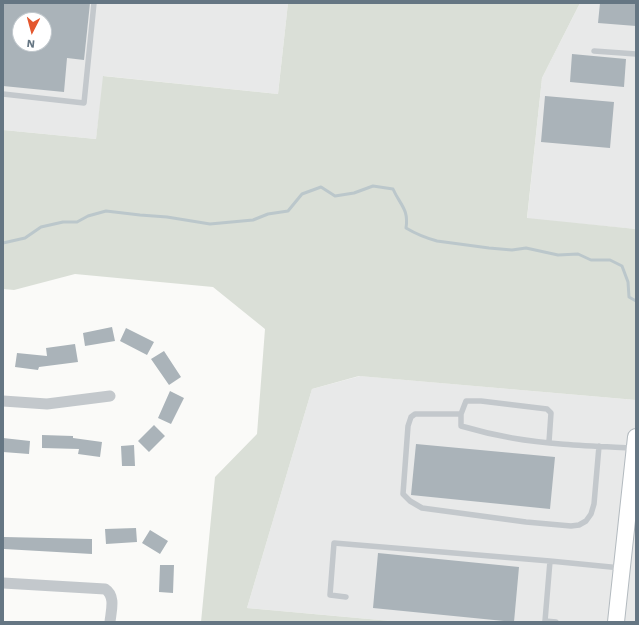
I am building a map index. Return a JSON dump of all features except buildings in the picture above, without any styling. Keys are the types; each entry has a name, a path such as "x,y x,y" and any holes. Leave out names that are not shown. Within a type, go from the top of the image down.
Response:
{"street":[{"path":"3,401 48,404 110,396"},
{"path":"616,622 629,521 635,443"},
{"path":"3,584 105,589 112,596 110,622"}],"lane":[{"path":"3,94 84,103 94,3"},
{"path":"594,51 636,54"},
{"path":"549,442 551,413 547,409 481,401 466,401 461,414 461,426 514,438 549,442 599,446 635,443"},
{"path":"461,414 415,414 411,417 408,432 403,494 410,501 422,508 526,522 579,526 586,521 591,514 594,504 599,446"},
{"path":"346,597 330,595 334,543 622,568"},
{"path":"550,561 545,621 556,622"}],"shaded area":[{"path":"3,3 288,3 278,94 104,76 96,139 3,130"},
{"path":"288,3 580,3 542,78 527,218 636,229 636,400 359,376 312,389 247,608 402,622 201,622 215,477 257,434 265,329 213,287 75,274 14,290 3,289 3,130 96,139 103,76 278,94"},
{"path":"580,3 636,3 636,229 527,219 542,78"},
{"path":"360,376 636,400 636,622 402,622 247,608 312,389"}],"waterway":[{"path":"3,243 25,238 41,227 63,222 77,222 88,216 106,211 167,217 210,224 253,220 268,214 288,211 302,194 321,187 335,196 354,193 373,186 393,189 405,212 407,222 406,228 433,240 512,250 526,248 558,255 578,254 591,260 610,260 622,266 628,282 629,297 636,301"}]}
